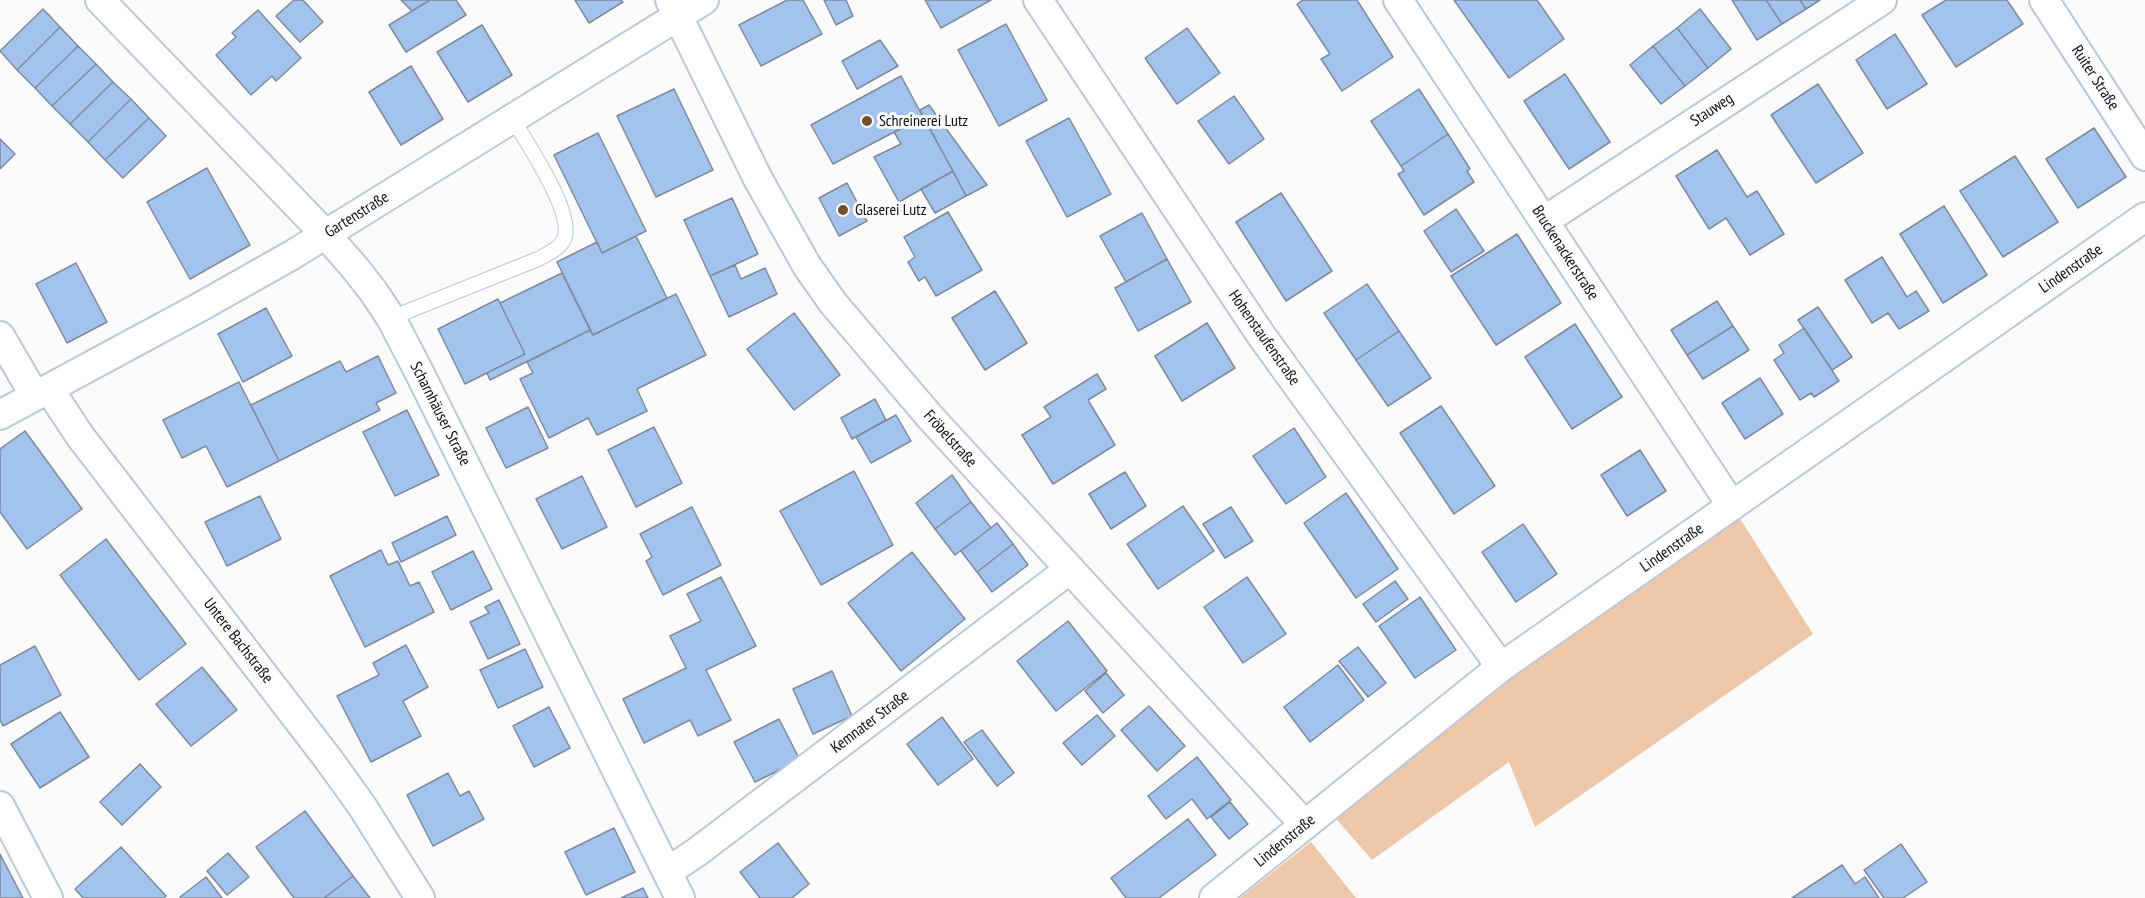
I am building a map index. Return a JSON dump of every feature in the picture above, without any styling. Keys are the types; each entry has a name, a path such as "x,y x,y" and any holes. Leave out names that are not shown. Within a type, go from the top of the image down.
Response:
{"street":[{"name":"Scharnhäuser Straße","path":"100,0 326,235 373,291 391,318 453,438 680,898"},
{"name":"Gartenstraße","path":"0,415 200,307 326,235 513,119 674,8 704,0"},
{"name":"Hohenstaufenstraße","path":"1038,0 1261,335 1501,667"},
{"name":"Bruckenackerstraße","path":"1398,0 1732,506"},
{"name":"Stauweg","path":"1544,221 1882,0"},
{"name":"Ruiter Straße","path":"2044,0 2145,156"},
{"name":"Fröbelstraße","path":"674,8 773,206 807,266 833,303 930,417 1305,825"},
{"name":"Lindenstraße","path":"1214,898 1501,667 2145,217"},
{"name":"Untere Bachstraße","path":"0,336 330,760 420,898"},
{"name":"Kemnater Straße","path":"667,872 713,840 1070,569"},
{"path":"0,806 48,898"}],"lane":[{"path":"391,318 538,259 556,249 565,238 566,223 557,198 513,119"}],"shaded area":[{"path":"1732,506 1813,634 1535,827 1509,762 1372,860 1332,814"},
{"path":"1311,842 1356,898 1240,898"}],"building":[{"path":"294,0 303,0 323,22 300,42 276,16"},
{"path":"401,0 430,0 412,11"},
{"path":"430,0 456,0 466,15 406,52 389,25"},
{"path":"575,0 621,0 623,2 589,23"},
{"path":"787,0 803,0 822,34 761,66 739,25"},
{"path":"824,0 846,0 853,16 836,25"},
{"path":"925,0 991,0 941,28"},
{"path":"1303,0 1357,0 1393,57 1342,91 1321,59 1330,54 1297,4"},
{"path":"1454,0 1537,0 1564,39 1509,78"},
{"path":"1732,0 1766,0 1782,24 1757,40"},
{"path":"1766,0 1800,0 1806,9 1782,24"},
{"path":"1800,0 1820,0 1806,9"},
{"path":"1946,0 2007,0 2023,24 1956,67 1922,15"},
{"path":"43,9 60,27 17,70 0,51"},
{"path":"1700,9 1731,49 1708,68 1677,28"},
{"path":"258,10 301,58 276,81 272,76 251,95 216,55 236,37 232,33"},
{"path":"1006,24 1047,100 999,126 958,50"},
{"path":"482,25 512,75 468,102 437,52"},
{"path":"60,27 78,46 35,88 17,70"},
{"path":"1187,28 1220,73 1177,104 1145,58"},
{"path":"1677,28 1708,68 1685,86 1653,46"},
{"path":"1895,34 1927,84 1887,109 1856,60"},
{"path":"880,40 898,66 857,89 842,61"},
{"path":"78,46 96,64 52,106 35,88"},
{"path":"1653,46 1685,86 1661,104 1630,65"},
{"path":"96,64 113,82 70,124 52,106"},
{"path":"411,66 443,119 401,145 369,92"},
{"path":"1565,74 1610,142 1569,169 1524,101"},
{"name":"Schreinerei Lutz","path":"901,76 923,117 833,164 811,125"},
{"path":"113,82 131,99 88,142 70,124"},
{"path":"1818,84 1863,153 1816,183 1771,115"},
{"path":"674,89 713,170 656,197 617,116"},
{"path":"1419,89 1448,134 1401,166 1371,121"},
{"path":"1234,96 1264,139 1229,164 1198,121"},
{"path":"131,99 149,118 105,160 88,142"},
{"path":"929,105 987,185 966,196 920,110"},
{"path":"923,117 953,171 899,202 874,157 901,144 894,132"},
{"path":"149,118 166,136 123,178 105,160"},
{"path":"1069,118 1111,194 1067,217 1026,141"},
{"path":"2094,128 2126,177 2078,208 2046,159"},
{"path":"598,133 646,231 602,253 554,155"},
{"path":"1448,134 1470,169 1467,171 1474,182 1424,215 1398,174 1404,171 1401,166"},
{"path":"0,139 15,154 0,169"},
{"path":"1717,150 1747,197 1757,191 1784,234 1750,255 1726,218 1709,229 1676,176"},
{"path":"2015,156 2058,222 2003,257 1960,191"},
{"path":"207,168 250,245 190,279 147,202"},
{"path":"953,171 966,196 935,213 921,189"},
{"name":"Glaserei Lutz","path":"847,183 867,221 839,236 819,198"},
{"path":"1281,193 1332,271 1286,301 1236,222"},
{"path":"732,198 758,254 710,276 684,220"},
{"path":"1944,206 1987,275 1943,303 1900,234"},
{"path":"1456,209 1484,251 1451,272 1424,231"},
{"path":"948,212 982,270 936,296 925,277 919,281 908,262 915,257 904,237"},
{"path":"1142,213 1167,259 1126,282 1100,236"},
{"path":"1517,234 1561,303 1496,345 1451,276"},
{"path":"636,236 667,298 593,335 557,262 597,242 602,253"},
{"path":"1882,257 1907,297 1916,291 1929,311 1899,329 1888,313 1872,323 1845,280"},
{"path":"1167,259 1191,302 1138,331 1115,288"},
{"path":"76,263 107,322 67,343 36,284"},
{"path":"735,265 741,279 765,268 777,294 729,317 710,276"},
{"path":"562,273 590,330 490,380 487,373 525,354 500,303"},
{"path":"1367,284 1399,331 1356,360 1324,313"},
{"path":"995,291 1027,343 985,370 952,318"},
{"path":"676,294 706,355 637,389 647,411 597,435 588,418 549,438 520,379 533,373 527,362 590,330 593,335"},
{"path":"498,299 525,354 465,384 438,329"},
{"path":"1717,301 1733,326 1687,355 1671,330"},
{"path":"1818,307 1852,357 1832,370 1798,320"},
{"path":"266,308 292,356 243,382 218,334"},
{"path":"794,313 840,375 794,410 747,349"},
{"path":"1207,323 1235,368 1182,401 1155,356"},
{"path":"1575,324 1622,397 1572,429 1525,357"},
{"path":"1733,326 1749,350 1703,379 1687,355"},
{"path":"1804,328 1839,381 1814,397 1811,393 1800,400 1774,360 1784,353 1779,345"},
{"path":"1399,331 1431,378 1388,406 1356,360"},
{"path":"378,356 396,393 376,403 380,410 279,461 251,405 340,361 346,372"},
{"path":"1097,374 1106,389 1088,400 1115,445 1053,484 1022,435 1051,417 1044,407"},
{"path":"1760,378 1783,414 1745,439 1722,403"},
{"path":"239,382 279,461 227,487 206,446 182,458 163,420"},
{"path":"875,399 886,420 852,439 841,418"},
{"path":"1441,406 1495,486 1454,514 1400,433"},
{"path":"528,407 548,448 506,468 486,428"},
{"path":"407,410 439,475 395,496 363,432"},
{"path":"896,415 911,441 871,463 856,437"},
{"path":"654,427 682,483 636,507 608,450"},
{"path":"1294,428 1326,477 1286,504 1253,456"},
{"path":"25,431 82,509 27,549 0,512 0,449"},
{"path":"1640,450 1666,491 1627,516 1601,475"},
{"path":"854,471 893,545 821,585 780,511"},
{"path":"1125,472 1146,506 1111,529 1089,494"},
{"path":"952,475 971,502 935,529 916,503"},
{"path":"582,476 607,527 562,549 536,499"},
{"path":"1346,493 1398,569 1356,598 1304,523"},
{"path":"260,496 281,539 227,566 205,522"},
{"path":"971,502 991,528 955,555 935,529"},
{"path":"1183,506 1214,551 1158,589 1127,544"},
{"path":"692,507 721,565 663,595 646,561 652,557 640,534"},
{"path":"1231,507 1253,541 1225,558 1203,524"},
{"path":"447,516 456,535 401,562 392,543"},
{"path":"997,523 1013,544 977,572 961,551"},
{"path":"1523,524 1557,574 1516,602 1482,552"},
{"path":"106,539 186,644 139,680 60,575"},
{"path":"1013,544 1028,565 992,592 977,572"},
{"path":"381,550 388,565 398,561 410,586 419,582 434,612 365,647 330,576"},
{"path":"473,551 492,589 451,610 432,572"},
{"path":"912,552 965,619 901,671 848,603"},
{"path":"721,577 756,646 706,670 731,720 698,736 690,720 644,743 623,699 686,668 670,636 701,621 687,594"},
{"path":"1247,577 1286,634 1243,663 1204,607"},
{"path":"1395,581 1408,599 1376,622 1363,604"},
{"path":"1420,597 1456,650 1415,678 1379,626"},
{"path":"499,600 520,644 488,659 470,622 489,613 485,607"},
{"path":"1068,621 1107,671 1056,711 1017,661"},
{"path":"406,645 428,687 403,701 421,736 371,762 337,696 379,675 373,663"},
{"path":"35,646 61,695 3,726 0,720 0,665"},
{"path":"1358,647 1386,683 1368,697 1339,661"},
{"path":"525,649 543,687 498,708 480,670"},
{"path":"1338,665 1364,700 1310,742 1284,707"},
{"path":"202,667 237,710 191,746 156,704"},
{"path":"832,671 852,716 813,734 793,689"},
{"path":"1106,673 1124,695 1103,713 1085,691"},
{"path":"1149,706 1185,746 1157,771 1121,730"},
{"path":"549,707 570,748 534,767 513,726"},
{"path":"60,712 89,757 40,788 11,744"},
{"path":"1097,715 1115,736 1082,765 1063,743"},
{"path":"942,717 973,759 938,785 907,744"},
{"path":"779,719 800,760 755,782 734,742"},
{"path":"982,730 1014,773 997,786 964,742"},
{"path":"1197,757 1231,800 1207,819 1192,799 1166,819 1148,796"},
{"path":"140,764 161,787 122,825 100,802"},
{"path":"448,773 460,796 469,791 484,819 433,846 407,795"},
{"path":"1230,802 1248,824 1229,839 1211,817"},
{"path":"305,811 353,876 324,898 294,898 256,847"},
{"path":"1188,819 1216,855 1159,898 1126,898 1111,878"},
{"path":"614,828 635,872 586,895 565,852"},
{"path":"778,843 809,884 792,898 760,898 740,872"},
{"path":"1901,844 1927,882 1903,898 1884,898 1864,870"},
{"path":"121,847 166,896 164,898 83,898 75,889"},
{"path":"228,853 249,877 227,895 207,871"},
{"path":"0,854 23,898 0,898"},
{"path":"1842,865 1855,884 1865,877 1879,898 1792,898"},
{"path":"353,876 370,898 324,898"},
{"path":"206,877 222,898 180,897"},
{"path":"643,888 648,898 621,898"}],"place":[{"name":"Schreinerei Lutz","path":"867,121"},
{"name":"Glaserei Lutz","path":"843,210"}]}
